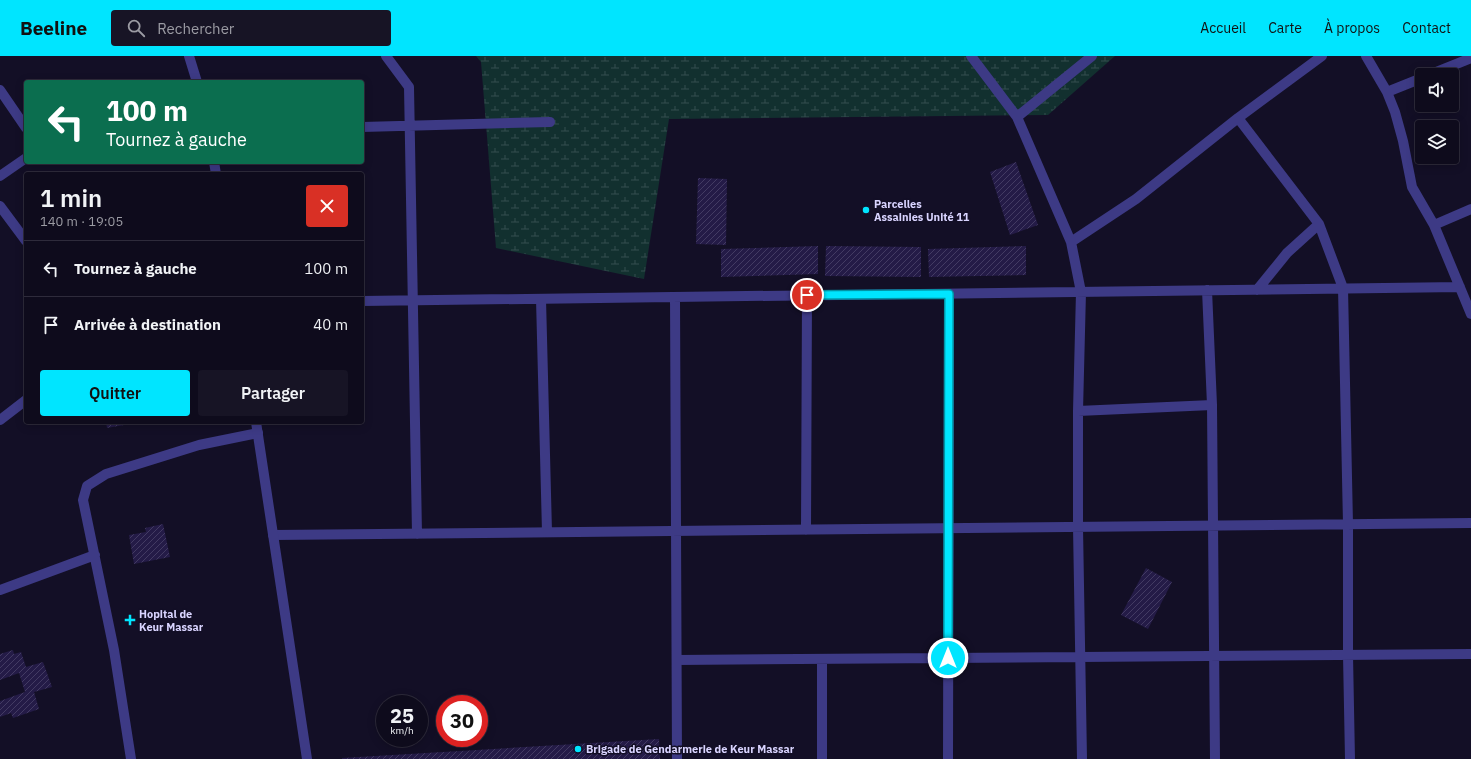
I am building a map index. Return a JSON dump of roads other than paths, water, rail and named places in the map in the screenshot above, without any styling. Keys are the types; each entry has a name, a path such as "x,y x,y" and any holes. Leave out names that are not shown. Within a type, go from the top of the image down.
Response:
{"street":[{"path":"189,56 196,80"},
{"path":"386,56 409,87 417,534"},
{"path":"971,56 1017,117 1071,242 1081,292 1078,411 1078,527 1082,759"},
{"path":"1017,117 1092,56"},
{"path":"1071,242 1136,199 1238,118 1322,56"},
{"path":"1366,56 1387,92 1395,112 1403,141 1412,187 1434,225 1471,314"},
{"path":"1446,68 1471,58"},
{"path":"1387,92 1415,81"},
{"path":"0,90 24,125"},
{"path":"1238,118 1319,224 1343,288 1348,524 1350,759"},
{"path":"364,126 550,122"},
{"path":"0,176 24,159"},
{"path":"0,206 24,238"},
{"path":"1434,225 1471,209"},
{"path":"1257,290 1288,253 1319,224"},
{"path":"364,301 1460,287"},
{"path":"1207,290 1212,405 1212,526 1216,759"},
{"path":"948,759 949,294"},
{"path":"806,530 807,295"},
{"path":"675,297 677,759"},
{"path":"541,299 547,532"},
{"path":"0,420 24,402"},
{"path":"1078,411 1212,405"},
{"path":"256,424 307,759"},
{"path":"131,759 114,650 96,555 83,500 87,486 106,474 199,445 258,434"},
{"path":"273,535 1471,523"},
{"path":"0,590 96,555"},
{"path":"677,660 1471,654"},
{"path":"822,659 822,759"}],"place":[{"name":"Parcelles Assainies Unité 11","path":"866,210"},
{"name":"Hopital de Keur Massar","path":"130,620"},
{"name":"Brigade de Gendarmerie de Keur Massar","path":"578,749"}]}
